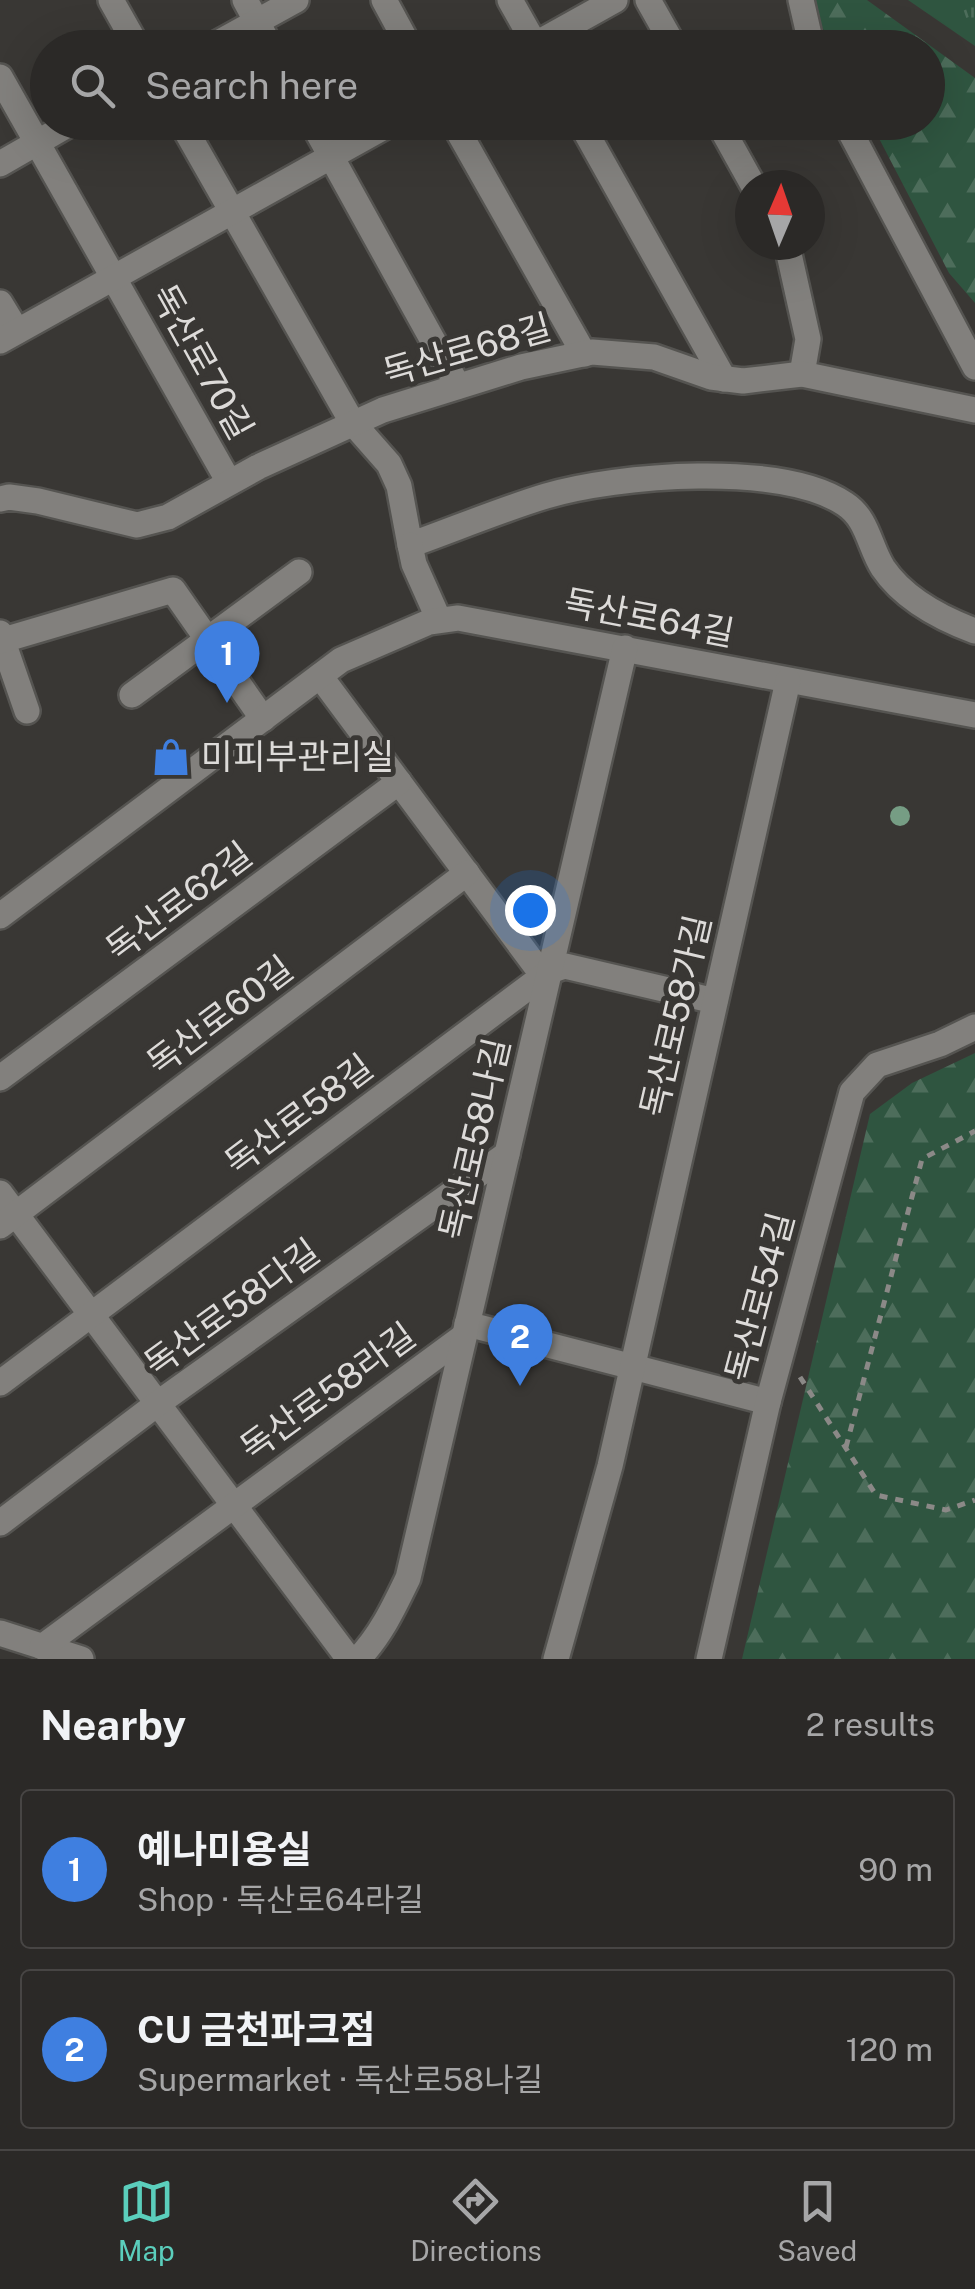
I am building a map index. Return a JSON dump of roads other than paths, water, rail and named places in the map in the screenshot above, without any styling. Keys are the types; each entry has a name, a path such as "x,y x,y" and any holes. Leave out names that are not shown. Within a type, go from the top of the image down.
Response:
{"street":[{"path":"111,0 128,30"},
{"path":"230,30 251,11 296,0"},
{"path":"384,0 400,30"},
{"path":"510,0 526,30"},
{"path":"563,30 616,0"},
{"path":"648,0 665,30"},
{"path":"800,0 808,30"},
{"name":"독산로70길","path":"0,77 30,130"},
{"path":"0,164 41,140"},
{"path":"191,140 352,422 389,464 399,486 414,564 439,620"},
{"path":"322,140 458,386"},
{"name":"독산로70길","path":"0,303 9,336 360,140"},
{"path":"463,140 584,354"},
{"path":"590,140 724,379"},
{"path":"728,140 745,170"},
{"path":"854,140 975,367"},
{"name":"독산로70길","path":"37,142 229,482"},
{"path":"793,260 796,294 808,338 802,374"},
{"name":"독산로68길","path":"0,499 38,501 137,524 168,517 229,482 352,422 522,367 584,354 626,352 654,356 724,379 743,381 802,374 975,410"},
{"path":"410,545 548,496 619,482 765,478 846,504 869,532 881,565 905,595 975,631"},
{"path":"132,695 300,572"},
{"path":"27,711 1,638 172,590 263,718"},
{"name":"독산로64길","path":"0,916 341,660 429,622 458,618 975,715"},
{"name":"독산로58나길","path":"358,1659 372,1645 408,1578 625,648"},
{"path":"320,676 535,965 550,971 566,966 715,1001"},
{"name":"독산로58가길","path":"556,1659 610,1466 788,681"},
{"name":"독산로62길","path":"0,1078 399,782"},
{"name":"독산로60길","path":"8,1220 467,874"},
{"name":"독산로58길","path":"0,1383 550,971"},
{"name":"독산로54길","path":"710,1659 768,1402 852,1092 877,1064 975,1028"},
{"name":"독산로58다길","path":"0,1523 158,1404 507,1154"},
{"path":"0,1193 8,1220 90,1314 158,1404"},
{"path":"466,1330 632,1366 768,1402"},
{"name":"독산로58라길","path":"31,1650 466,1330"},
{"name":"독산로58라길","path":"158,1404 233,1504"},
{"path":"233,1504 349,1659"},
{"path":"0,1633 31,1650 80,1659"}],"place":[{"name":"예나미용실","path":"227,703"},
{"name":"미피부관리실","path":"171,757"},
{"name":"CU 금천파크점","path":"520,1386"}]}
